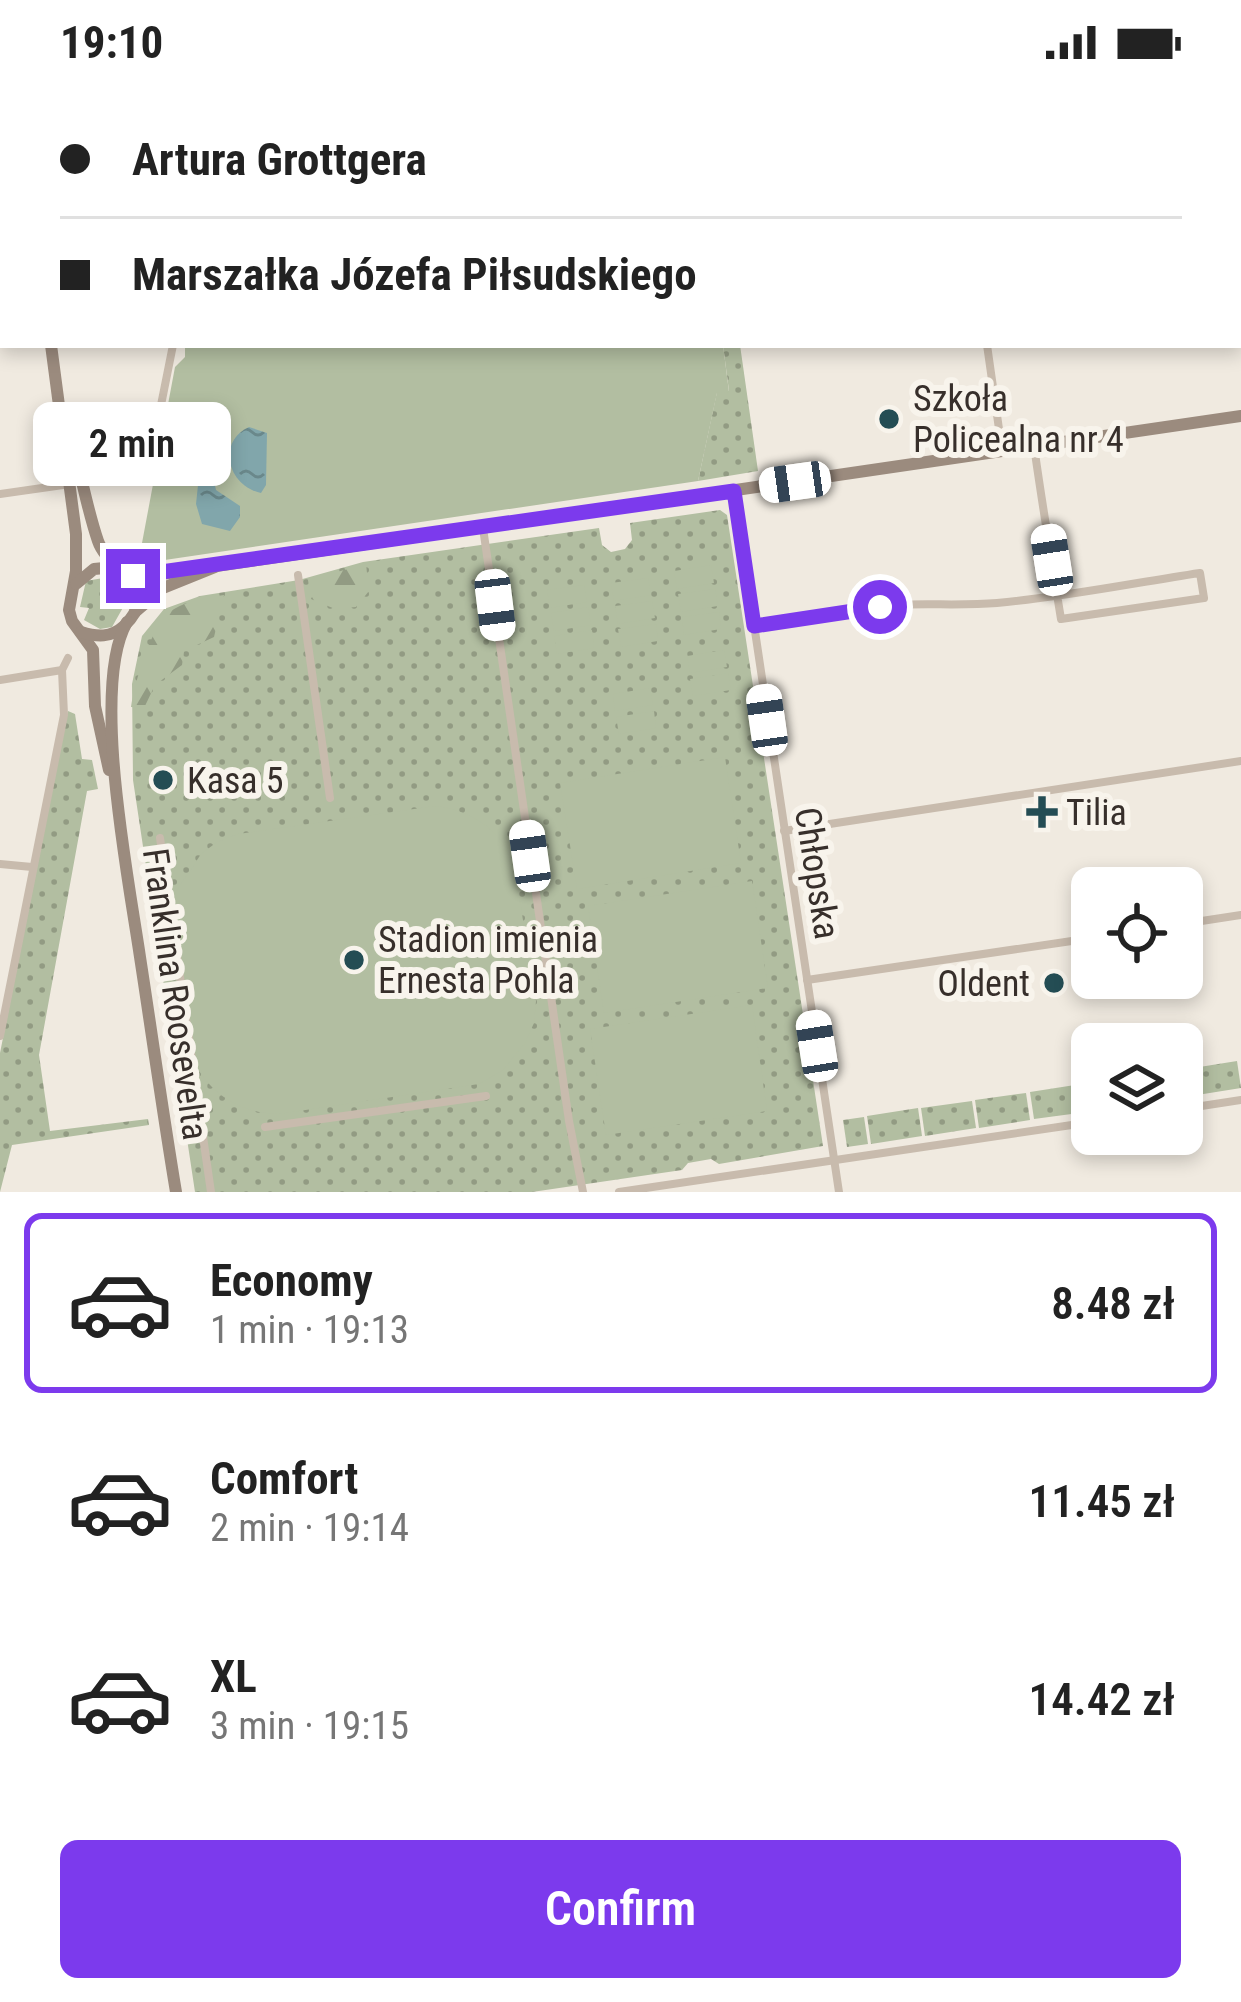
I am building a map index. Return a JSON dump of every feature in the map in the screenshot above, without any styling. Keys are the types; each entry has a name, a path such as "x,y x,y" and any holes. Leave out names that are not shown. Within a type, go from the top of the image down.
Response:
{"street":[{"path":"52,348 77,482 100,546 136,591 131,617"},
{"path":"0,494 148,470 172,348"},
{"path":"987,348 1002,451"},
{"path":"73,590 87,573 120,570 141,577 1241,416"},
{"path":"754,626 896,605 995,603 1057,595 1200,573 1204,598 1061,619 1057,595 1034,447"},
{"path":"77,482 77,561 69,610 80,631 105,636 163,588 217,566"},
{"name":"Chłopska","path":"734,491 839,1192"},
{"path":"483,528 583,1192"},
{"path":"298,575 330,798"},
{"name":"Franklina Roosevelta","path":"131,617 119,642 112,710 118,805 176,1192"},
{"name":"Franklina Roosevelta","path":"80,631 93,650 98,727 118,805"},
{"path":"0,1036 64,715 62,670 68,658"},
{"path":"0,680 62,670"},
{"path":"784,831 1241,761"},
{"path":"160,838 211,1192"},
{"path":"0,864 32,867"},
{"path":"1203,921 1241,915"},
{"path":"807,980 1071,941"},
{"path":"265,1127 486,1096"},
{"path":"1203,1106 1241,1100"},
{"path":"619,1192 1071,1125"}],"green space":[{"path":"185,348 723,348 729,392 717,393 698,481 158,561 142,543 175,367 185,357"},
{"path":"723,348 740,348 758,471 698,481 717,392 729,391"},
{"path":"720,510 727,515 823,1146 719,1164 711,1159 688,1163 682,1170 532,1192 195,1192 133,780 132,684 142,636 164,609 200,596 299,580 363,562 599,528 602,545 611,552 625,549 632,540 630,523"},
{"path":"366,564 369,591 356,607 335,609 311,599 308,580"},
{"path":"711,565 714,583 677,589 674,571"},
{"path":"109,577 123,588 125,604 112,627 100,629 84,620 89,608 80,607 86,581"},
{"path":"648,578 651,595 614,601 611,583"},
{"path":"584,585 587,602 550,608 547,590"},
{"path":"715,589 718,606 681,612 678,594"},
{"path":"224,595 214,637 184,651 182,665 155,685 144,708 131,707 144,658 161,622 180,606"},
{"path":"652,601 655,618 618,624 615,606"},
{"path":"588,607 591,625 554,631 551,613"},
{"path":"719,612 721,629 684,635 682,617"},
{"path":"656,624 658,641 621,647 618,629"},
{"path":"592,630 594,648 557,654 554,636"},
{"path":"724,650 727,667 690,673 687,656"},
{"path":"728,673 731,690 693,696 690,679"},
{"path":"650,688 653,705 615,711 613,694"},
{"path":"68,711 75,714 82,759 92,760 98,789 87,791 39,1055 50,1131 148,1119 149,1125 12,1145 0,1192 0,1053"},
{"path":"654,711 656,728 619,734 616,717"},
{"path":"725,757 741,863 577,889 560,783"},
{"name":"Stadion imienia Ernesta Pohla","path":"435,806 480,822 513,858 536,1001 534,1023 525,1043 503,1070 479,1084 279,1114 240,1106 217,1092 193,1060 171,911 174,895 201,854 238,834"},
{"path":"752,881 768,988 604,1013 588,906"},
{"path":"752,1005 767,1111 606,1135 590,1029"},
{"path":"1237,1061 1241,1088 1203,1094 1203,1066"},
{"path":"1071,1086 1071,1114 1034,1119 1030,1092"},
{"path":"1026,1093 1030,1120 979,1128 975,1100"},
{"path":"972,1101 976,1128 925,1136 921,1108"},
{"path":"918,1108 922,1136 871,1144 867,1116"},
{"path":"864,1117 868,1144 847,1147 843,1120"}],"water":[{"path":"249,427 267,433 266,485 261,493 241,482 230,463 232,443"},
{"path":"212,472 216,490 240,506 240,517 230,531 202,524 196,504 198,485"}],"place":[{"name":"Szkoła Policealna nr 4","path":"889,419"},
{"name":"Kasa 5","path":"163,780"},
{"name":"Tilia","path":"1042,812"},
{"name":"Stadion imienia Ernesta Pohla","path":"354,960"},
{"name":"Oldent","path":"1054,983"}],"route":[{"path":"133,576 734,491 754,626 880,607"}]}
